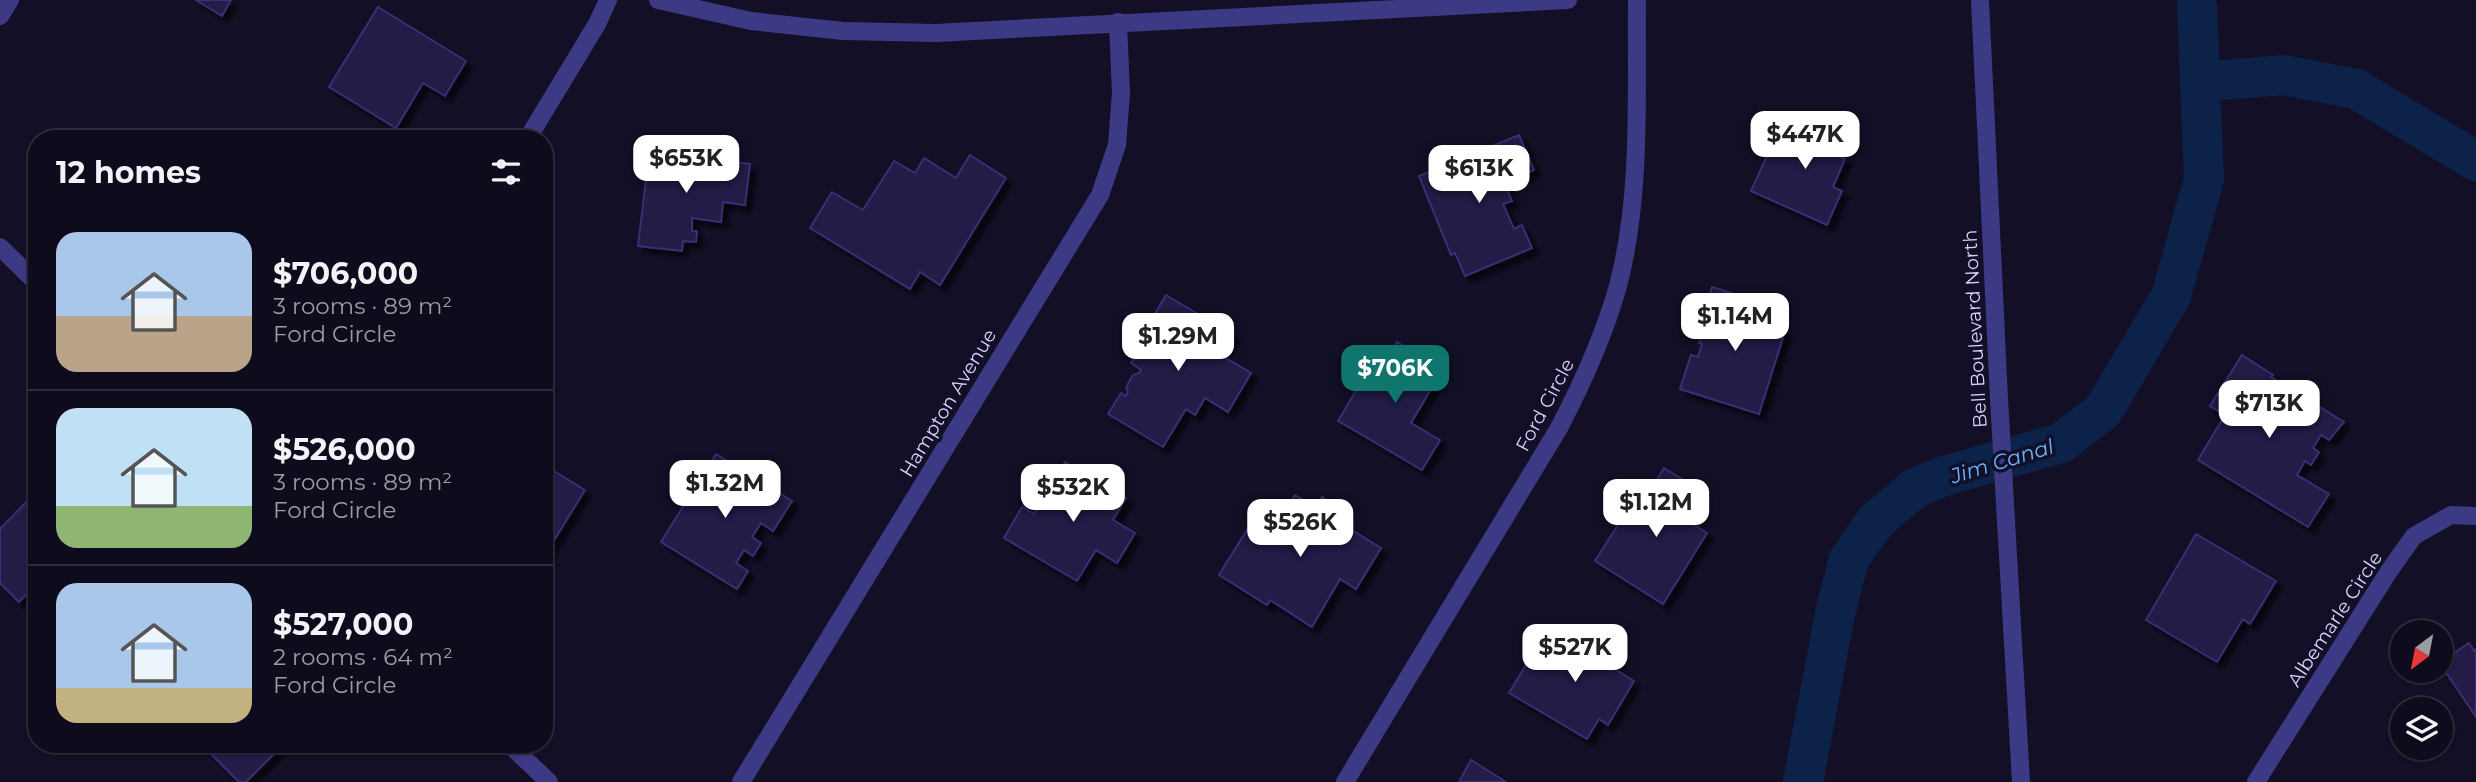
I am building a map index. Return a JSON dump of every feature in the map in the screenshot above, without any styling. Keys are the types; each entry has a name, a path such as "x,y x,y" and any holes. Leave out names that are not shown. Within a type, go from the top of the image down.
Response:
{"street":[{"path":"0,16 10,0"},
{"path":"533,130 597,24 608,0"},
{"path":"658,0 751,21 843,31 936,33 1568,0"},
{"name":"Ford Circle","path":"1345,782 1559,428 1583,383 1602,336 1618,285 1629,230 1634,174 1637,0"},
{"name":"Bell Boulevard North","path":"1980,0 1998,399 2021,782"},
{"name":"Hampton Avenue","path":"741,782 1100,195 1117,145 1121,93 1118,22"},
{"path":"0,247 28,274"},
{"name":"Albemarle Circle","path":"2256,782 2414,536 2451,514 2476,516"},
{"path":"518,753 548,782"}],"building":[{"path":"196,0 231,0 222,16"},
{"path":"378,7 466,61 445,96 423,83 396,128 329,87"},
{"path":"1806,112 1846,131 1835,155 1845,159 1833,187 1842,191 1827,225 1751,191 1770,149 1786,156 1794,139 1792,137"},
{"path":"1519,135 1534,170 1504,183 1512,201 1503,204 1514,229 1522,225 1532,248 1465,276 1455,253 1451,255 1419,176"},
{"path":"650,147 695,152 695,158 750,164 745,205 723,202 721,222 692,218 692,231 697,231 696,242 683,241 682,251 638,246"},
{"path":"970,155 1006,178 940,285 920,272 910,289 810,228 832,192 863,210 894,161 915,173 924,158 956,178"},
{"path":"1712,287 1771,306 1765,324 1785,331 1759,414 1680,389 1691,355 1698,357 1702,344 1699,343 1712,309 1705,307"},
{"path":"1166,295 1233,335 1221,355 1251,373 1228,412 1205,398 1195,415 1186,409 1163,447 1108,414 1121,393 1126,396 1126,387 1133,375 1141,370 1131,363 1158,318 1154,315"},
{"path":"1397,342 1443,369 1411,423 1440,440 1422,470 1338,421 1374,360 1383,365"},
{"path":"2242,355 2273,375 2271,377 2344,422 2329,440 2321,435 2313,448 2319,452 2311,465 2305,461 2297,475 2329,494 2308,527 2198,460 2225,415 2210,406"},
{"path":"716,454 792,501 773,531 761,523 752,537 761,543 753,556 744,550 736,563 748,571 737,589 661,542"},
{"path":"1065,462 1126,498 1113,520 1135,533 1117,563 1096,550 1077,581 1004,538 1022,507 1034,514"},
{"path":"1664,468 1700,490 1683,518 1707,533 1663,604 1595,561 1625,514 1632,519"},
{"path":"553,470 585,490 553,542"},
{"path":"1295,495 1315,507 1322,497 1343,510 1336,520 1381,548 1356,589 1340,579 1312,627 1270,600 1267,605 1219,575 1253,520 1272,533"},
{"path":"28,500 28,592 19,602 0,583 0,529"},
{"path":"2196,534 2276,581 2250,624 2243,619 2217,662 2146,620"},
{"path":"1578,626 1619,651 1610,666 1634,681 1608,725 1599,719 1587,739 1509,693 1535,650 1556,663"},
{"path":"2469,643 2474,651 2476,649 2476,717 2453,683 2454,653"},
{"path":"210,753 275,753 246,782 239,782"},
{"path":"1471,760 1506,782 1459,782"}],"waterway":[{"name":"Jim Canal","path":"1803,782 1836,609 1849,559 1876,521 1915,488 1944,476 2061,443 2103,411 2171,296 2204,179 2197,6"},
{"path":"2200,82 2283,75 2356,89 2476,161"}]}
